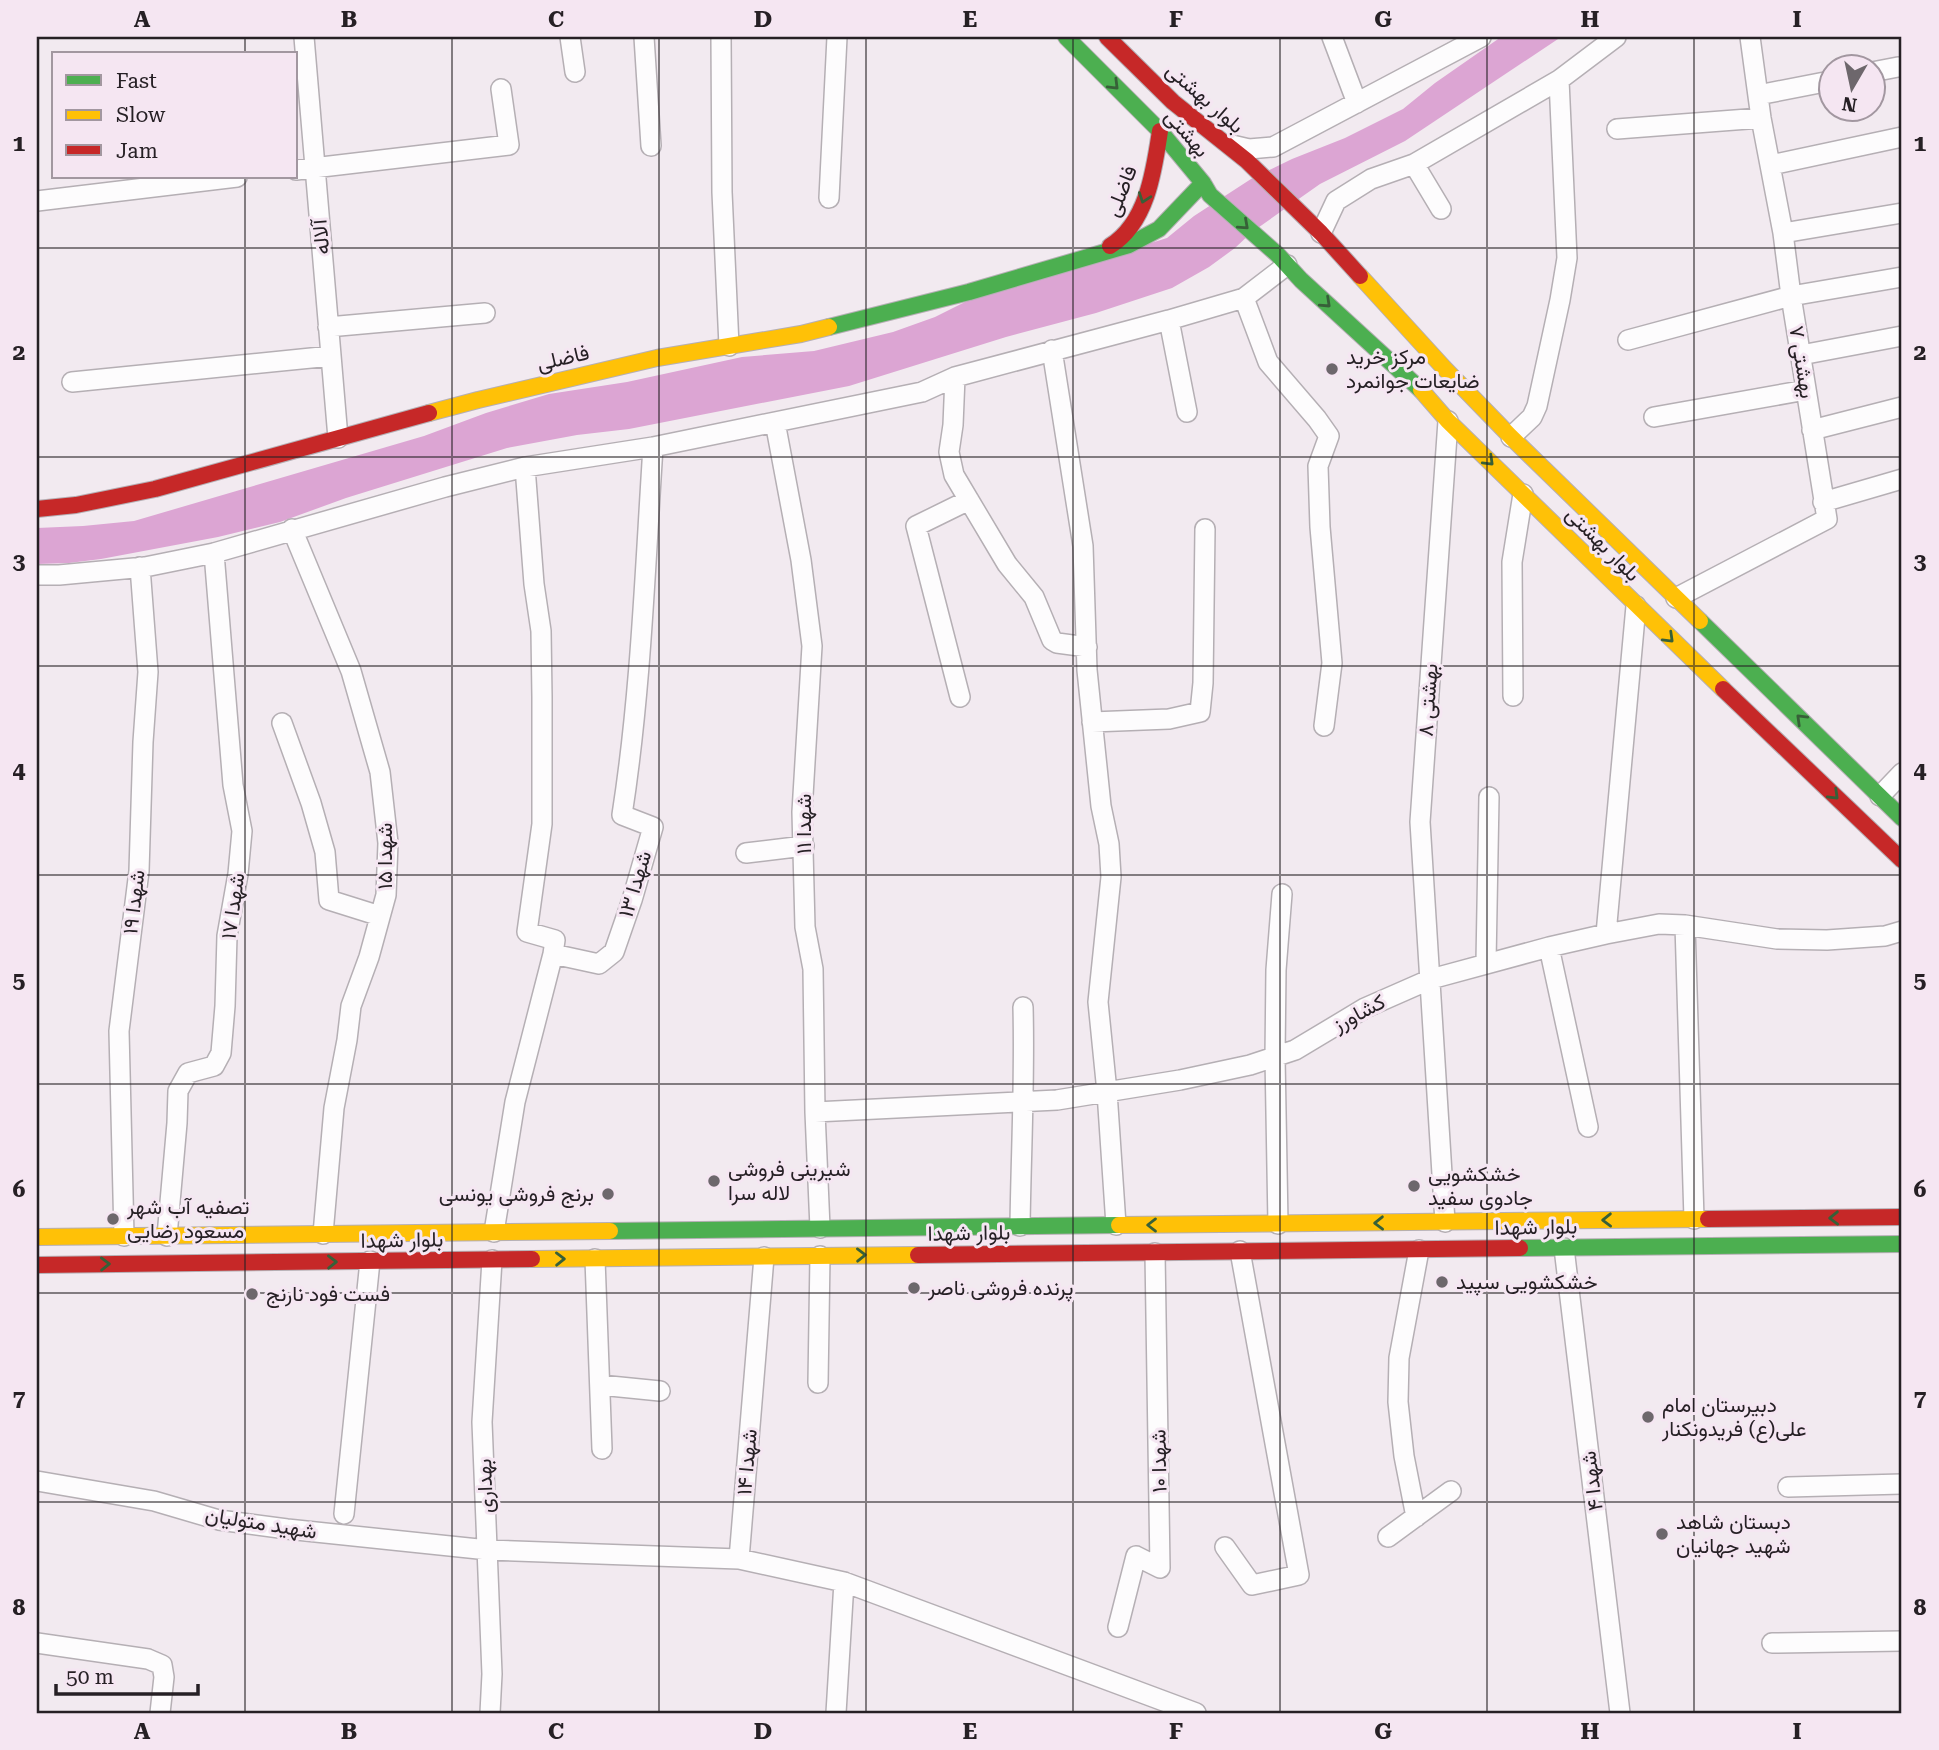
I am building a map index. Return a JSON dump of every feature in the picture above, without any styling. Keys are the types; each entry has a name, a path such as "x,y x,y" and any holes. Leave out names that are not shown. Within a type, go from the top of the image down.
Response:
{"main road":[{"name":"بهشتی","path":"1066,37 1160,131 1207,189 1282,260"},
{"name":"بلوار بهشتی","path":"1107,37 1173,102 1247,161 1317,228 1407,353 1424,392 1448,421 1636,607 1902,860"},
{"name":"فاضلی","path":"1099,253 1125,235 1139,212 1157,154 1160,131"},
{"name":"فاضلی","path":"37,509 76,505 155,489 503,394 656,358 801,334 969,292 1129,245 1159,229 1207,189"},
{"name":"بلوار بهشتی","path":"1282,260 1407,353 1444,368 1511,437 1902,818"},
{"path":"1424,392 1444,368"},
{"name":"بلوار شهدا","path":"44,1237 1902,1217"},
{"path":"44,1237 44,1265"},
{"name":"بلوار شهدا","path":"44,1265 1902,1244"}],"street":[{"name":"آلاله","path":"304,37 305,169 328,327 338,438"},
{"path":"570,37 575,72"},
{"path":"644,37 651,146"},
{"path":"721,37 722,192 729,346"},
{"path":"829,198 837,37"},
{"path":"1332,37 1357,103"},
{"path":"1224,143 1249,149 1273,147 1481,37"},
{"path":"1317,228 1336,201 1371,179 1413,164 1559,80 1616,37"},
{"name":"بهشتی ۷","path":"1750,37 1761,118 1783,233 1823,502"},
{"path":"1886,69 1898,67"},
{"path":"1511,437 1532,417 1537,406 1567,258 1559,80"},
{"path":"1758,95 1816,84"},
{"path":"305,169 509,145 501,89"},
{"path":"1617,129 1761,118"},
{"path":"1771,165 1902,137"},
{"path":"1413,164 1441,209"},
{"path":"37,201 91,186 217,178"},
{"path":"1783,233 1902,213"},
{"path":"37,575 140,567 214,553 292,529 525,467 653,447 922,392 955,377 1244,298 1282,260"},
{"path":"1628,340 1791,296 1902,277"},
{"path":"1244,298 1268,362 1329,436 1318,466 1320,527 1332,663 1324,726"},
{"path":"328,327 485,313"},
{"path":"1169,320 1187,412"},
{"path":"1801,355 1902,336"},
{"path":"1052,350 1083,546 1092,722 1101,806 1110,844 1111,877 1098,1002 1116,1225"},
{"path":"72,382 331,356"},
{"path":"955,377 949,452 954,475 1007,564 1034,597 1052,640 1087,647"},
{"path":"1654,417 1806,390"},
{"path":"1812,430 1902,407"},
{"name":"بهشتی ۸","path":"1446,1222 1420,822 1448,421"},
{"name":"شهدا ۱۱","path":"775,422 801,560 812,646 803,812 805,927 813,969 820,1228"},
{"name":"شهدا ۱۳","path":"553,954 599,964 614,951 653,827 622,815 639,664 653,447"},
{"path":"494,1232 515,1102 555,940 527,932 542,824 542,697 541,631 534,584 525,467"},
{"path":"1676,598 1827,519 1823,502 1902,479"},
{"path":"1513,696 1513,562 1523,494"},
{"path":"960,697 916,526 969,500"},
{"name":"شهدا ۱۵","path":"292,529 351,671 380,772 388,844 386,895 369,957 351,1006 334,1108 323,1234"},
{"path":"1092,722 1169,719 1200,712 1203,683 1205,529"},
{"name":"شهدا ۱۷","path":"167,1236 178,1091 188,1073 214,1066 221,1053 228,936 242,831 233,785 214,553"},
{"name":"شهدا ۱۹","path":"124,1236 119,1031 139,871 148,672 140,567"},
{"path":"1606,934 1636,607"},
{"path":"282,723 311,803 325,852 329,900 380,916"},
{"path":"1880,796 1902,773"},
{"path":"1486,962 1489,797"},
{"path":"746,853 804,846"},
{"path":"1278,1224 1276,970 1282,894"},
{"name":"کشاورز","path":"815,1112 1057,1100 1180,1080 1250,1065 1295,1049 1365,1008 1431,978 1549,947 1659,924 1685,925 1777,939 1827,940 1885,936 1902,931"},
{"path":"1685,925 1694,1219"},
{"path":"1549,947 1588,1127"},
{"path":"1020,1226 1023,1007"},
{"name":"شهدا ۴","path":"1564,1248 1620,1713"},
{"path":"1416,1517 1404,1456 1398,1402 1399,1358 1419,1250"},
{"path":"1224,1547 1252,1585 1299,1575 1240,1251"},
{"name":"شهدا ۱۰","path":"1118,1627 1136,1556 1160,1568 1155,1253"},
{"path":"817,1383 820,1256"},
{"name":"شهدا ۱۴","path":"738,1559 764,1257"},
{"path":"595,1259 602,1449"},
{"name":"بهداری","path":"490,1713 492,1674 482,1422 492,1260"},
{"path":"344,1514 370,1261"},
{"path":"600,1385 660,1391"},
{"name":"شهید متولیان","path":"37,1481 154,1501 219,1520 287,1529 488,1550 738,1559"},
{"path":"1788,1487 1902,1484"},
{"path":"1388,1537 1451,1491"},
{"path":"738,1559 844,1582 1196,1713"},
{"path":"836,1713 844,1582"},
{"path":"1772,1643 1902,1641"},
{"path":"37,1643 148,1659 162,1665 164,1678 160,1713"}],"shaded area":[{"path":"1501,37 1561,37 1405,141 1320,184 1252,232 1209,267 1172,288 849,386 629,429 507,448 346,498 280,522 218,537 101,559 37,564 37,528 134,521 424,436 549,394 627,382 742,357 814,351 893,332 935,317 969,300 1167,238 1194,216 1251,179 1403,109"}],"traffic: fast":[{"path":"1066,37 1160,131 1210,195 1421,390"},
{"path":"829,327 969,292 1129,245 1159,229 1203,183"},
{"path":"1700,621 1902,818"},
{"path":"610,1231 1119,1225"},
{"path":"1520,1248 1902,1244"}],"traffic: slow":[{"path":"1360,276 1511,437 1700,621"},
{"path":"429,413 657,358 829,327"},
{"path":"1421,390 1448,421 1723,689"},
{"path":"1119,1225 1708,1219"},
{"path":"37,1237 610,1231"},
{"path":"532,1259 918,1255"}],"traffic: jam":[{"path":"1107,37 1173,102 1247,161 1321,233 1360,276"},
{"path":"1110,246 1133,224 1147,195 1160,131"},
{"path":"37,509 76,505 155,489 429,413"},
{"path":"1723,689 1902,860"},
{"path":"1708,1219 1902,1217"},
{"path":"918,1255 1520,1248"},
{"path":"37,1265 532,1259"}],"place":[{"name":"مرکز خرید ضایعات جوانمرد","path":"1332,369"},
{"name":"شیرینی فروشی لاله سرا","path":"714,1181"},
{"name":"خشکشویی جادوی سفید","path":"1414,1186"},
{"name":"برنج فروشی یونسی","path":"608,1194"},
{"name":"تصفیه آب شهر مسعود رضایی","path":"113,1219"},
{"name":"خشکشویی سپید","path":"1442,1282"},
{"name":"پرنده فروشی ناصر","path":"914,1288"},
{"name":"فست فود نارنج","path":"252,1294"},
{"name":"دبیرستان امام علی(ع) فریدونکنار","path":"1648,1417"},
{"name":"دبستان شاهد شهید جهانیان","path":"1662,1534"}]}
